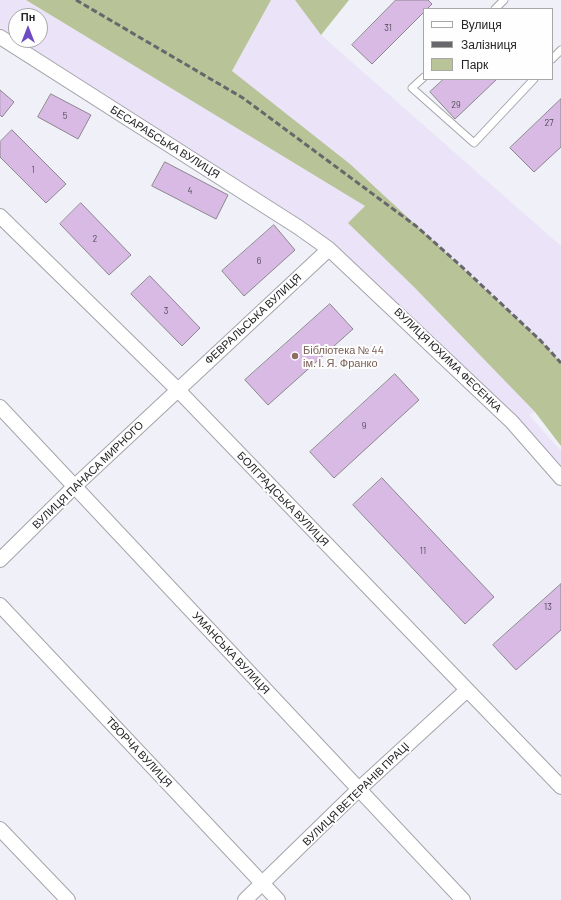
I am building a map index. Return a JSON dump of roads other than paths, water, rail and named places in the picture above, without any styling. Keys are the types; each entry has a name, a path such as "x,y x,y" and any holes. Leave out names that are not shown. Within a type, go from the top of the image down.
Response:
{"street":[{"name":"БЕСАРАБСЬКА ВУЛИЦЯ","path":"0,38 298,227 329,249"},
{"name":"БОЛГРАДСЬКА ВУЛИЦЯ","path":"0,216 178,390 561,787"},
{"name":"ФЕВРАЛЬСЬКА ВУЛИЦЯ","path":"178,390 329,249"},
{"name":"ВУЛИЦЯ ЮХИМА ФЕСЕНКА","path":"329,249 512,422 561,478"},
{"name":"ВУЛИЦЯ ПАНАСА МИРНОГО","path":"0,560 75,486 178,390"},
{"name":"УМАНСЬКА ВУЛИЦЯ","path":"0,406 463,900"},
{"name":"ТВОРЧА ВУЛИЦЯ","path":"0,604 278,900"},
{"name":"ВУЛИЦЯ ВЕТЕРАНІВ ПРАЦІ","path":"245,900 359,789 467,690"},
{"path":"0,830 68,900"}],"lane":[{"path":"496,8 504,0"},
{"path":"553,58 561,50"},
{"path":"423,78 412,88 474,143 533,80"}],"railway":[{"path":"76,0 243,98 416,226 541,341 561,363"}],"place":[{"name":"Бібліотека № 44 ім. І. Я. Франко","path":"295,356"}]}
